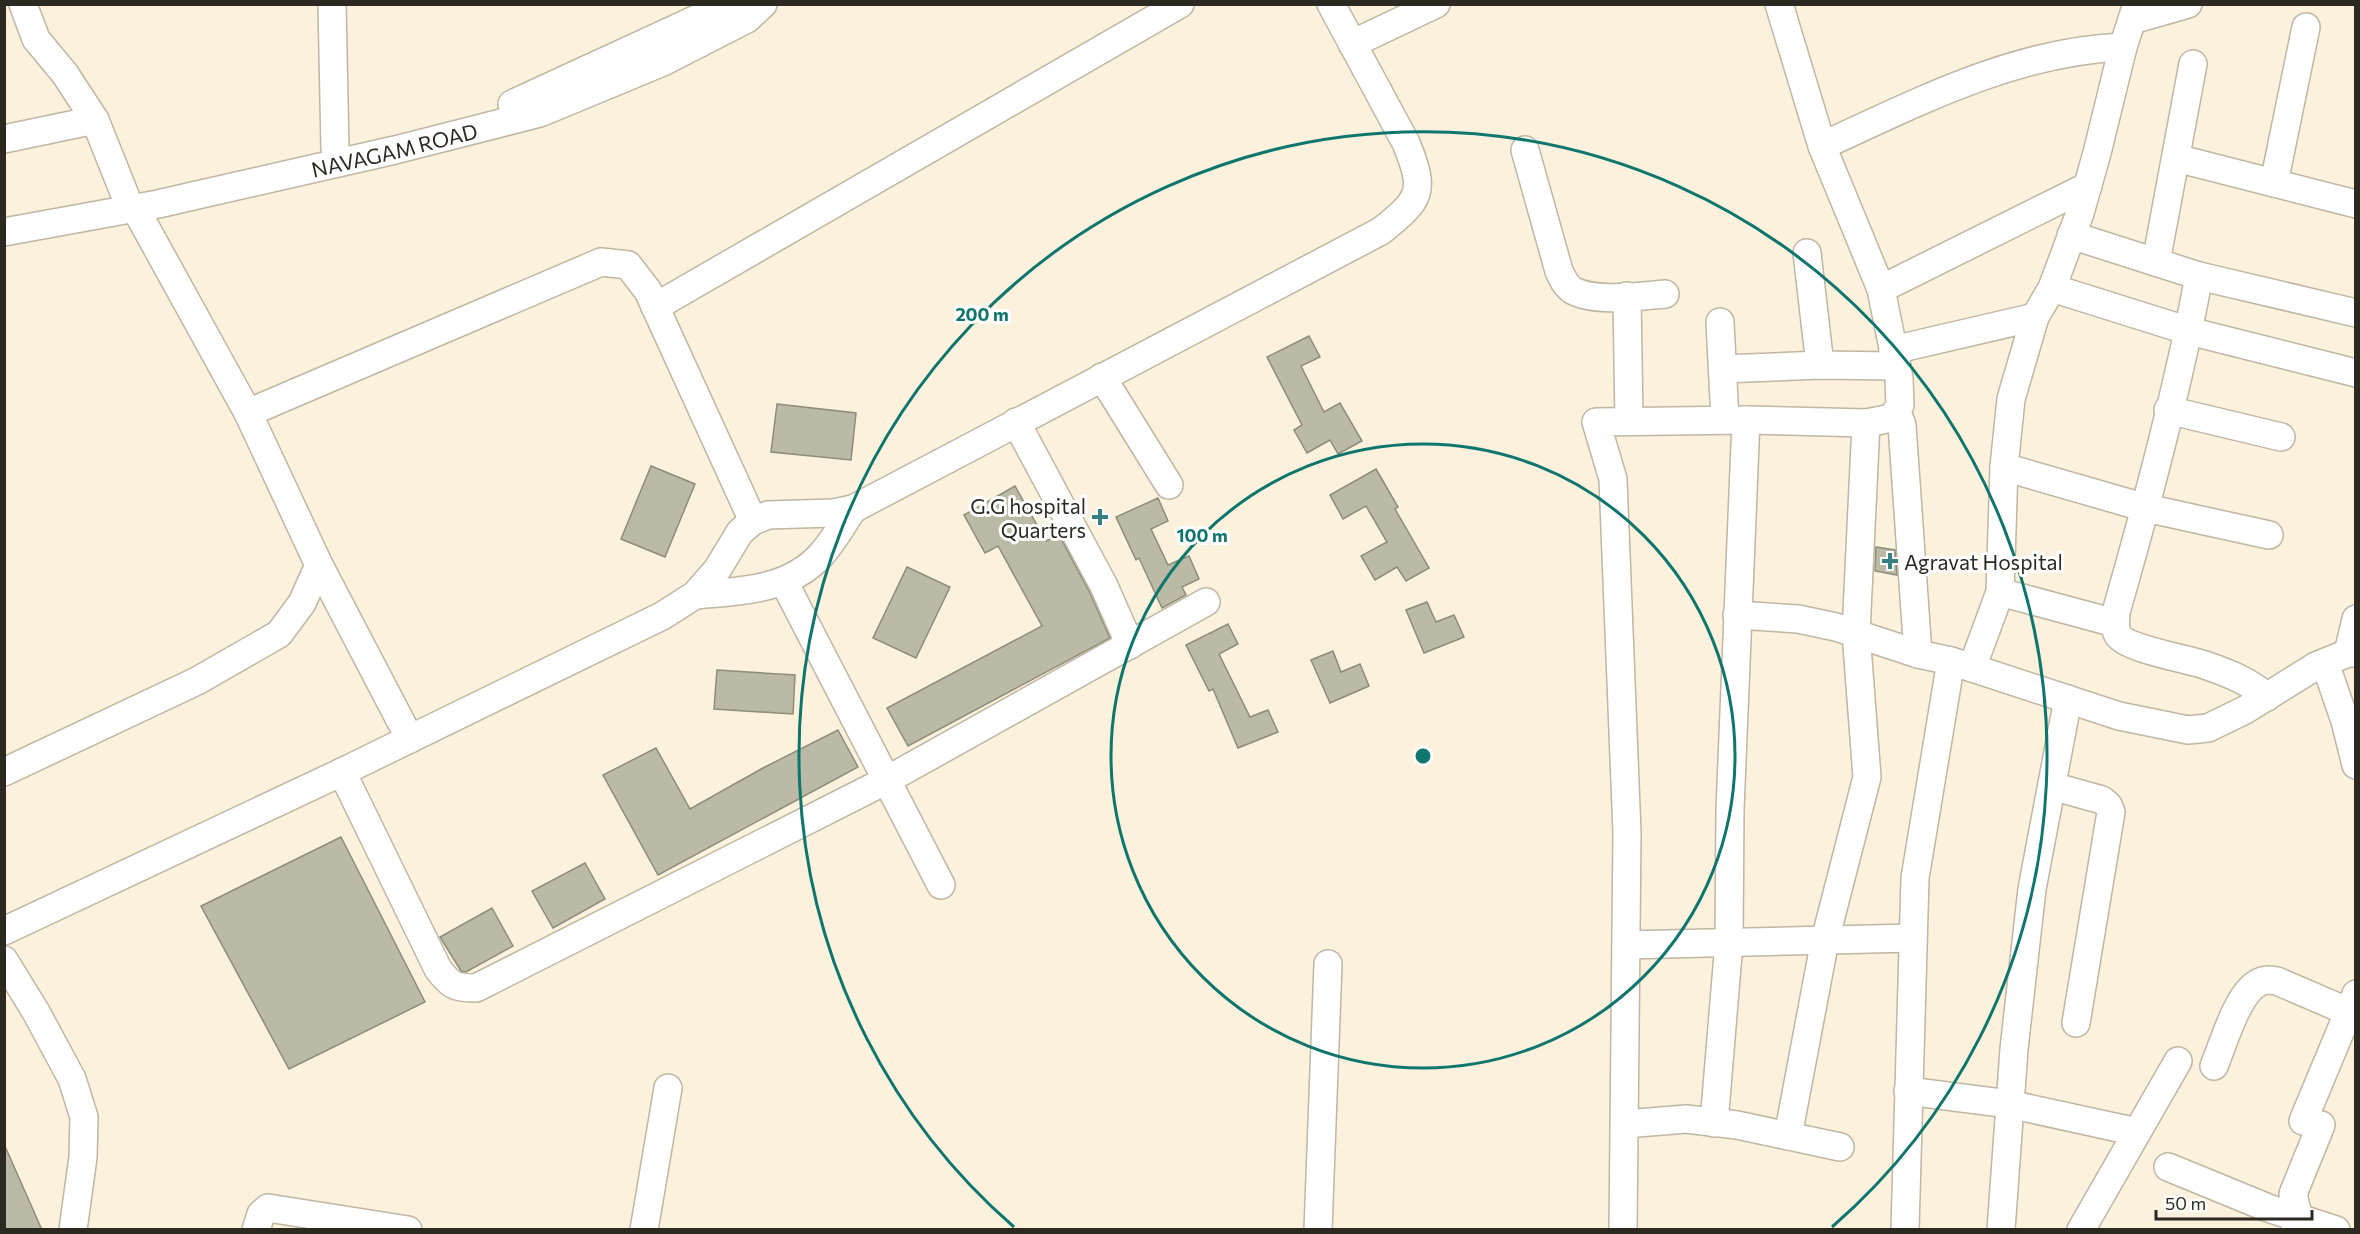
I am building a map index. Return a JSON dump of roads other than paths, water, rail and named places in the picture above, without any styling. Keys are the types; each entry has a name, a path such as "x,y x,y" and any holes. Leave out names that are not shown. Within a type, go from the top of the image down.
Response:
{"street":[{"path":"23,4 36,39 65,74 96,120 130,201 248,413 319,565 410,739"},
{"path":"332,4 335,149"},
{"name":"NAVAGAM ROAD","path":"4,232 517,102 729,4"},
{"name":"NAVAGAM ROAD","path":"4,216 130,201 395,150 540,113 663,62 747,20 763,4"},
{"path":"655,307 1180,4"},
{"path":"4,931 342,772 662,616 695,595 717,570 740,532 753,521 768,515 833,513 853,509 1381,231 1402,214 1415,199 1419,185 1415,165 1406,143 1331,4"},
{"path":"1352,44 1436,4"},
{"path":"1905,1230 1915,878 1961,664 2000,592 2004,467 2011,399 2035,317 2052,288 2088,186 2123,46 2134,12 2188,4"},
{"path":"1623,1230 1627,833 1613,479 1596,422 1736,420 1866,423 1892,418 1897,412 1900,396 1881,288 1822,146 1781,5"},
{"path":"2274,183 2306,27"},
{"path":"1822,146 1952,87 1996,71 2095,48 2123,46"},
{"path":"2156,262 2193,64"},
{"path":"4,139 96,120"},
{"path":"1525,150 1565,285 1574,291 1598,297 1665,294"},
{"path":"2176,158 2355,204"},
{"path":"1881,288 2088,186"},
{"path":"2071,235 2199,276 2355,313"},
{"path":"1807,253 1820,365"},
{"path":"248,413 601,262 628,265 648,291 753,521"},
{"path":"2199,276 2146,508 2116,612 2115,623 2117,634 2124,640 2146,649 2204,664 2252,683 2267,697"},
{"path":"2052,288 2188,331 2355,373"},
{"path":"1627,296 1629,421"},
{"path":"1723,369 1820,365 1895,358 2035,317"},
{"path":"1714,1123 1729,942 1730,809 1737,615 1736,420 1723,369 1720,322"},
{"path":"1102,377 1169,485"},
{"path":"2168,410 2281,437"},
{"path":"1897,412 1902,425 1918,654"},
{"path":"1016,422 1104,586 1130,645"},
{"path":"1788,1136 1825,940 1867,777 1856,633 1866,423"},
{"path":"2004,467 2146,508 2269,535"},
{"path":"695,595 749,590 784,582 821,555 853,509"},
{"path":"4,772 197,681 248,654 279,634 302,603 319,565"},
{"path":"784,582 941,885"},
{"path":"2000,592 2115,623"},
{"path":"342,772 438,969 445,979 457,988 476,988 887,780 1206,602"},
{"path":"1737,615 1798,619 1856,633 1918,654 1961,664 2119,716 2188,730 2208,728 2267,697 2316,666 2343,656"},
{"path":"2355,620 2343,656 2345,721 2355,765"},
{"path":"2001,1230 2009,1104 2032,889 2068,699"},
{"path":"2052,786 2102,800 2111,812 2076,1023"},
{"path":"1626,945 1912,938"},
{"path":"4,960 36,1012 72,1079 84,1117 82,1157 73,1230"},
{"path":"1318,1230 1328,964"},
{"path":"2214,1066 2240,1003 2258,982 2277,981 2353,1007 2312,1123 2293,1194 2297,1224"},
{"path":"2081,1230 2178,1061"},
{"path":"644,1230 668,1088"},
{"path":"1908,1091 2009,1104 2137,1132"},
{"path":"1625,1124 1686,1119 1840,1147"},
{"path":"2168,1167 2297,1224 2336,1230"},
{"path":"256,1230 261,1214 268,1208 408,1230"}],"place":[{"name":"G.G hospital Quarters","path":"1100,517"},
{"name":"Agravat Hospital","path":"1890,561"}]}
